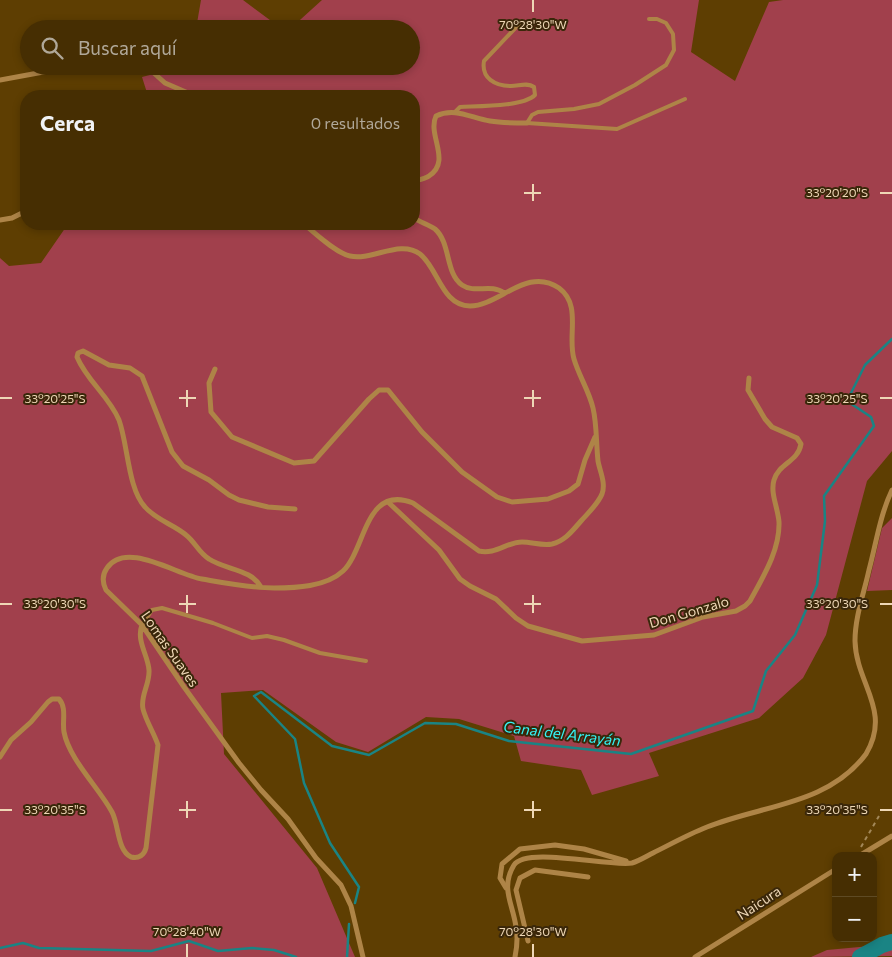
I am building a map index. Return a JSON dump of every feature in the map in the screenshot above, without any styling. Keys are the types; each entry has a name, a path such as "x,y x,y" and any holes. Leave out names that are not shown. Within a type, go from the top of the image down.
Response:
{"street":[{"path":"0,80 27,75"},
{"path":"156,75 165,83 181,90"},
{"path":"420,179 429,176 438,166 440,157 433,122 436,116 447,112 455,112 493,122 526,123"},
{"path":"0,220 12,218 20,214"},
{"path":"420,221 435,230 443,240 456,278 463,286 474,289 498,288 504,293"},
{"path":"312,230 339,251 351,256 356,257 404,249 416,251 425,259 446,292 462,304 476,305 522,285 540,283 556,286 565,294 572,310 572,352 592,402 598,462 603,483 601,496 571,532 562,540 553,544 543,545 521,542 489,552 479,551 413,503 403,499 394,499 388,502"},
{"path":"261,587 248,574 210,560 199,551 187,536 154,516 142,504 135,489 123,433 116,414 107,398 81,366 77,358 78,353 83,351 109,365 130,368 139,373 153,401 172,452 183,466 214,483 239,500 268,508 295,509"},
{"path":"215,369 209,383 211,412 232,436 294,463 314,461 369,398 379,390 388,390 422,432 462,472 497,497 512,502 548,500 569,491 578,484 585,460 596,434"},
{"name":"Don Gonzalo","path":"388,502 439,550 460,579 496,599 516,618 534,628 582,642 598,641 654,635 703,617 730,613 741,609 750,601 775,551 779,524 773,488 774,479 780,470 799,454 801,444 797,438 772,427 768,423 748,390 749,378"},
{"path":"506,888 515,863 526,858 544,857 588,862 633,863 706,827 793,801 829,787 852,770 871,747 877,735 879,715 876,702 857,656 856,632 883,515 892,490"},
{"name":"Lomas Suaves","path":"363,957 351,906 342,885 316,858 293,825 257,786 239,763 142,625 104,587 103,576 106,569 112,563 120,558 128,557 143,559 193,577 261,587 278,588 321,582 337,575 347,566 371,518 380,507 388,502"},
{"path":"0,757 11,740 31,722 48,702 52,699 59,699 63,707 63,729 66,740 113,814 124,850 131,857 138,858 143,854 146,848 158,745 143,709 142,700 148,683 149,671 140,640 142,625"},
{"path":"866,852 892,836"},
{"path":"516,957 517,927 506,888 500,878 502,864 520,850 556,845 584,850 633,863"},
{"path":"528,941 516,890 520,878 535,870 588,877"},
{"name":"Naicura","path":"696,957 832,872"},
{"path":"517,927 524,925"}],"lane":[{"path":"526,123 532,115 538,112 574,109 599,104 666,65 674,50 673,34 666,23 649,19"},
{"path":"455,112 460,107 506,104 531,99 535,95 534,87 529,84 509,86 491,81 485,75 483,68 484,61 522,20"},
{"path":"526,123 617,129 685,99"},
{"path":"142,625 152,610 162,608 213,623 252,638 267,636 320,653 366,661"}],"path":[{"path":"860,848 879,816"}],"shaded area":[{"path":"201,0 243,0 270,20 198,20"},
{"path":"322,0 699,0 691,52 735,81 769,2 783,0 892,0 892,451 867,481 826,635 803,678 759,718 649,753 659,776 592,795 581,770 521,761 514,736 459,719 426,717 368,752 336,742 263,690 221,693 224,754 317,868 355,957 0,957 0,258 9,266 41,263 64,230 420,230 420,90 146,90 142,77 150,75 420,75 420,20 300,20"},
{"path":"892,518 892,590 867,591 882,528"},
{"path":"892,944 892,956 811,957 827,950"}],"waterway":[{"name":"Canal del Arrayán","path":"355,903 359,887 330,843 304,783 295,739 254,696 261,692 332,746 369,755 425,723 456,724 509,741 631,754 753,711 766,671 795,635 817,585 825,521 824,496 874,426 871,417 847,401 865,365 892,339"},
{"name":"Canal del Arrayán","path":"347,957 349,924"},
{"name":"Canal del Arrayán","path":"0,948 23,943 39,948 151,951 189,941 218,951 252,948 274,950 296,957"},
{"path":"860,957 882,945 892,942"}]}
